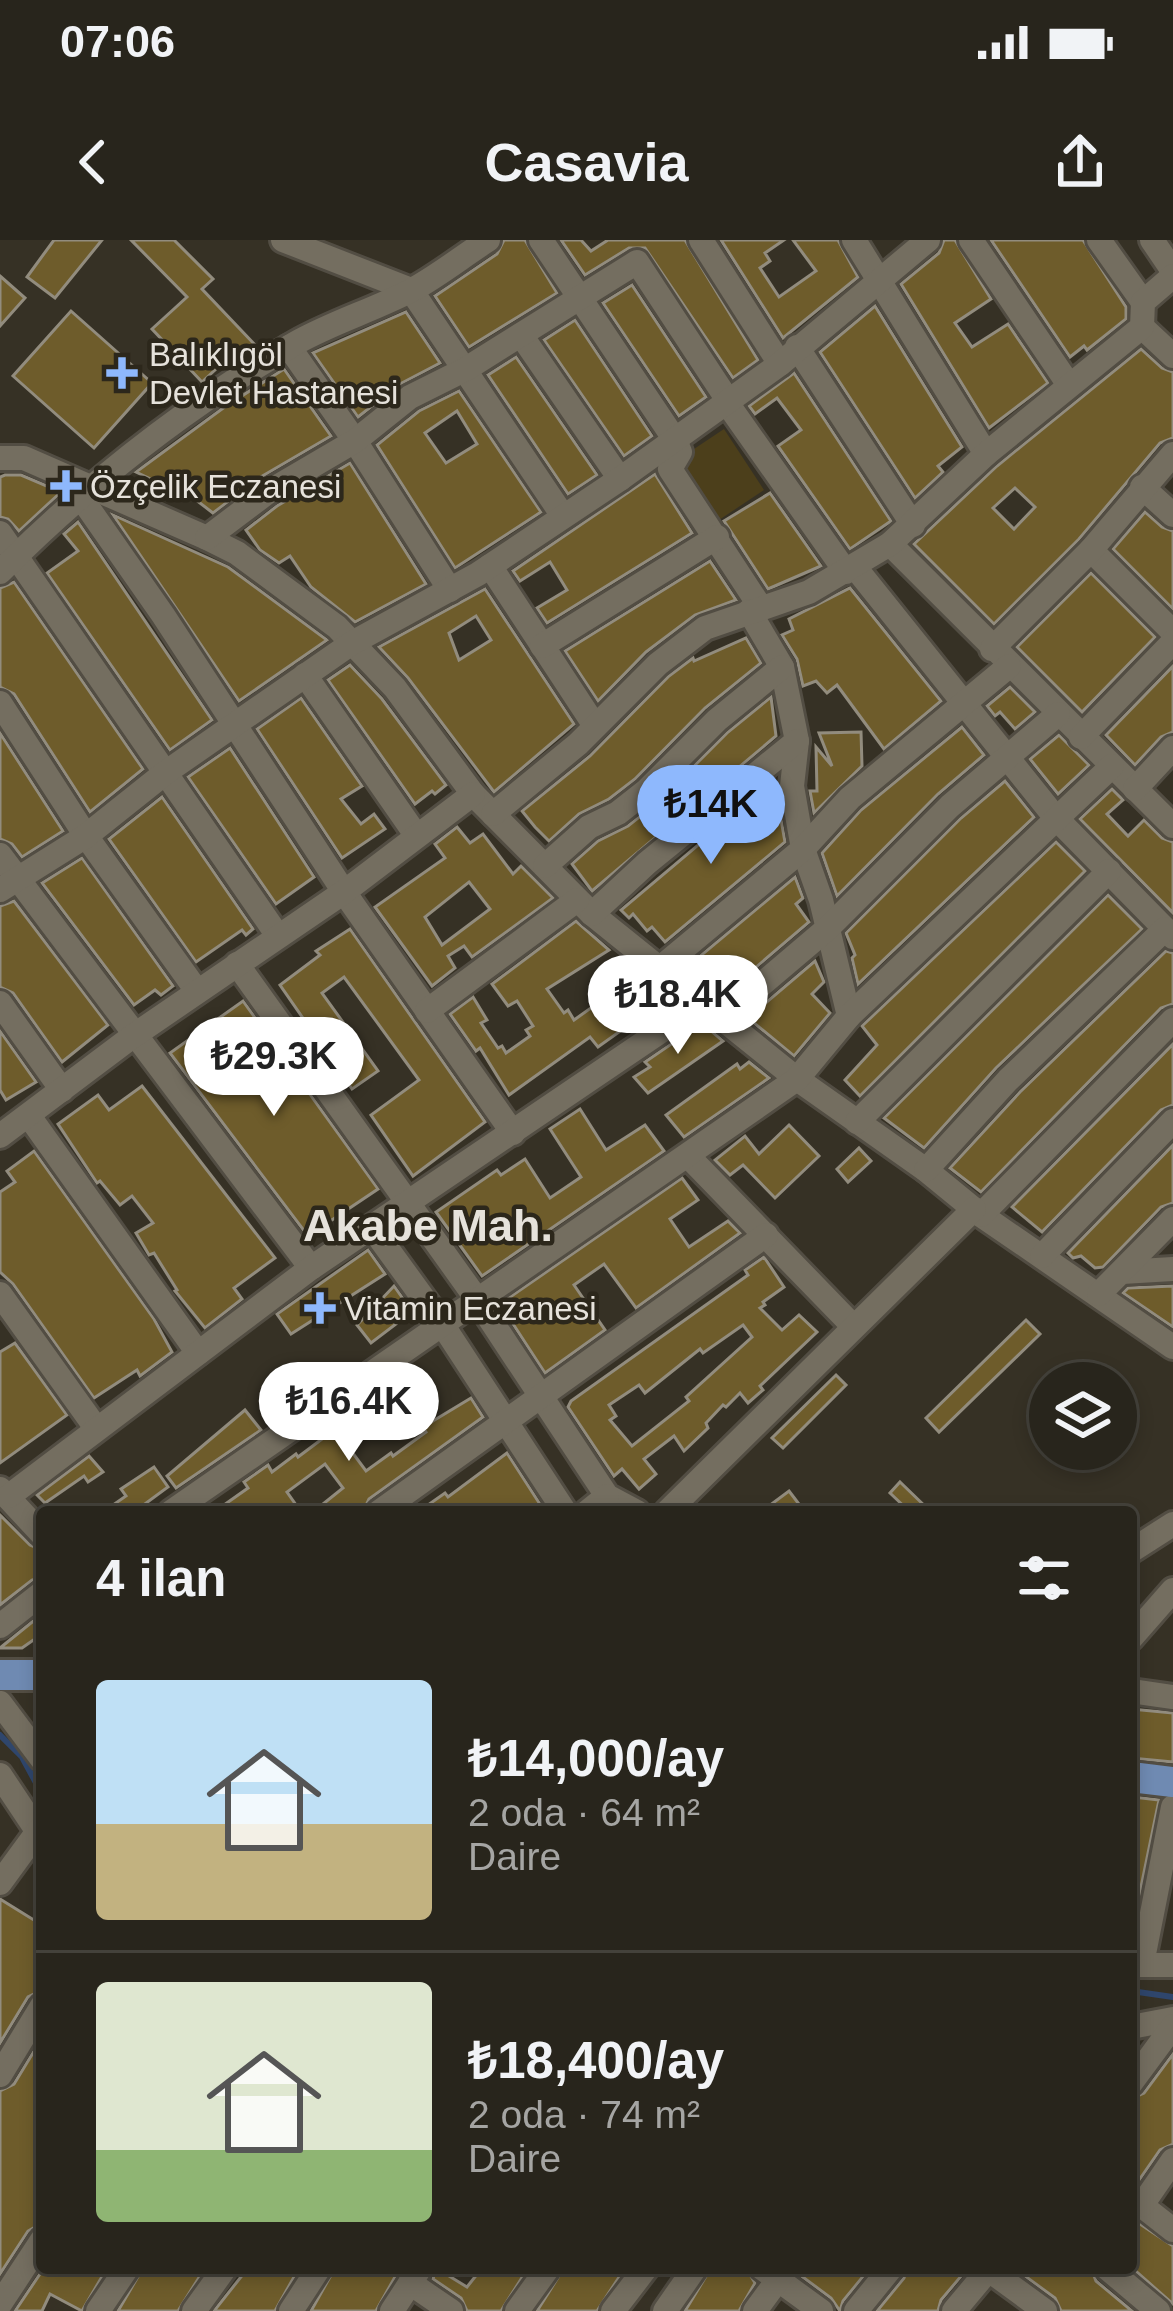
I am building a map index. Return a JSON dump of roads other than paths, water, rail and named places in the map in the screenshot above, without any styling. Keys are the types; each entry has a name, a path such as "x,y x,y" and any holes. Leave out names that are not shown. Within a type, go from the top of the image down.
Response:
{"main road":[{"path":"0,1675 36,1675"},
{"path":"1137,1778 1173,1782"}],"street":[{"path":"283,240 318,246 411,290 562,516"},
{"path":"9,564 86,494 195,408 289,347 411,290 488,240"},
{"path":"541,240 675,440 680,452 670,469 717,537 782,668 797,741 792,786 803,849 849,1016"},
{"path":"701,240 913,525"},
{"path":"854,240 986,454"},
{"path":"8,885 86,836 232,724 352,643 490,566 620,479 788,355 928,240"},
{"path":"971,240 1069,385"},
{"path":"1099,240 1173,356"},
{"path":"493,814 578,745 658,664 705,628 808,592 890,544 913,525 1142,314 1173,273 1152,240"},
{"path":"207,538 268,492 356,441 410,397 466,369 637,262 727,401 850,569 1055,817 1169,933 1008,1079 926,1170"},
{"path":"520,335 620,479"},
{"path":"289,347 356,441 450,590"},
{"path":"659,969 803,849 850,798 966,704 1173,454"},
{"path":"0,458 24,458 86,494 236,553 352,643 395,688 473,794 584,907 796,1079 1173,1348"},
{"path":"1142,487 1173,515"},
{"path":"86,494 344,892 513,1133"},
{"path":"0,533 9,564 165,773 278,936"},
{"path":"542,646 717,537"},
{"path":"890,544 1173,826"},
{"path":"1090,550 1173,632"},
{"path":"490,566 595,726"},
{"path":"1081,736 1173,642"},
{"path":"544,866 589,827 618,813 646,791 717,720 782,668"},
{"path":"304,675 416,835"},
{"path":"0,703 86,836 197,991"},
{"path":"36,1527 5,1493 311,1268 513,1133 712,1011 828,928 950,806 1058,714"},
{"path":"427,1011 647,863 797,741"},
{"path":"1135,788 1173,748"},
{"path":"180,1506 796,1079 849,1016 1112,766"},
{"path":"0,1136 133,1036 344,892 473,794"},
{"path":"0,855 8,885 133,1036 311,1268"},
{"path":"857,1122 1109,871"},
{"path":"237,964 541,1394 597,1504"},
{"path":"0,1003 62,1090"},
{"path":"674,1506 852,1325 978,1212 1173,1020"},
{"path":"29,1116 198,1353"},
{"path":"1042,1256 1173,1121"},
{"path":"688,1156 852,1325"},
{"path":"1099,1294 1173,1219"},
{"path":"373,1229 442,1324 561,1506"},
{"path":"387,1506 766,1235"},
{"path":"1122,1272 1173,1269"},
{"path":"0,1294 96,1428"},
{"path":"1137,1547 1173,1524"},
{"path":"1137,1631 1173,1590"},
{"path":"0,1626 36,1598"},
{"path":"1137,1692 1173,1697"},
{"path":"0,1703 36,1751"},
{"path":"0,1775 36,1828"},
{"path":"1173,1808 1137,1965 1173,1965"},
{"path":"0,1883 36,1839"},
{"path":"0,2074 36,2016"},
{"path":"1137,2025 1173,2022"},
{"path":"1137,2074 1173,2022"},
{"path":"1137,2201 1173,2160"},
{"path":"1137,2203 1173,2230"},
{"path":"0,2304 36,2249"},
{"path":"98,2311 123,2274"},
{"path":"194,2311 221,2274"},
{"path":"290,2311 315,2274"},
{"path":"517,2311 544,2274"},
{"path":"613,2311 641,2274"},
{"path":"664,2311 691,2274"},
{"path":"754,2311 774,2274"},
{"path":"777,2274 821,2311"},
{"path":"856,2311 886,2274"},
{"path":"954,2311 986,2274"},
{"path":"997,2274 1045,2311"},
{"path":"1114,2274 1158,2311"},
{"path":"392,2311 415,2275 451,2311"}],"waterway":[{"path":"0,1735 22,1757 36,1783"},
{"path":"1137,1992 1173,1997"}],"place":[{"name":"Balıklıgöl Devlet Hastanesi","path":"122,373"},
{"name":"Özçelik Eczanesi","path":"66,486"},
{"name":"Vitamin Eczanesi","path":"320,1308"}],"district":[{"name":"Akabe Mah.","path":"428,1225"}]}
